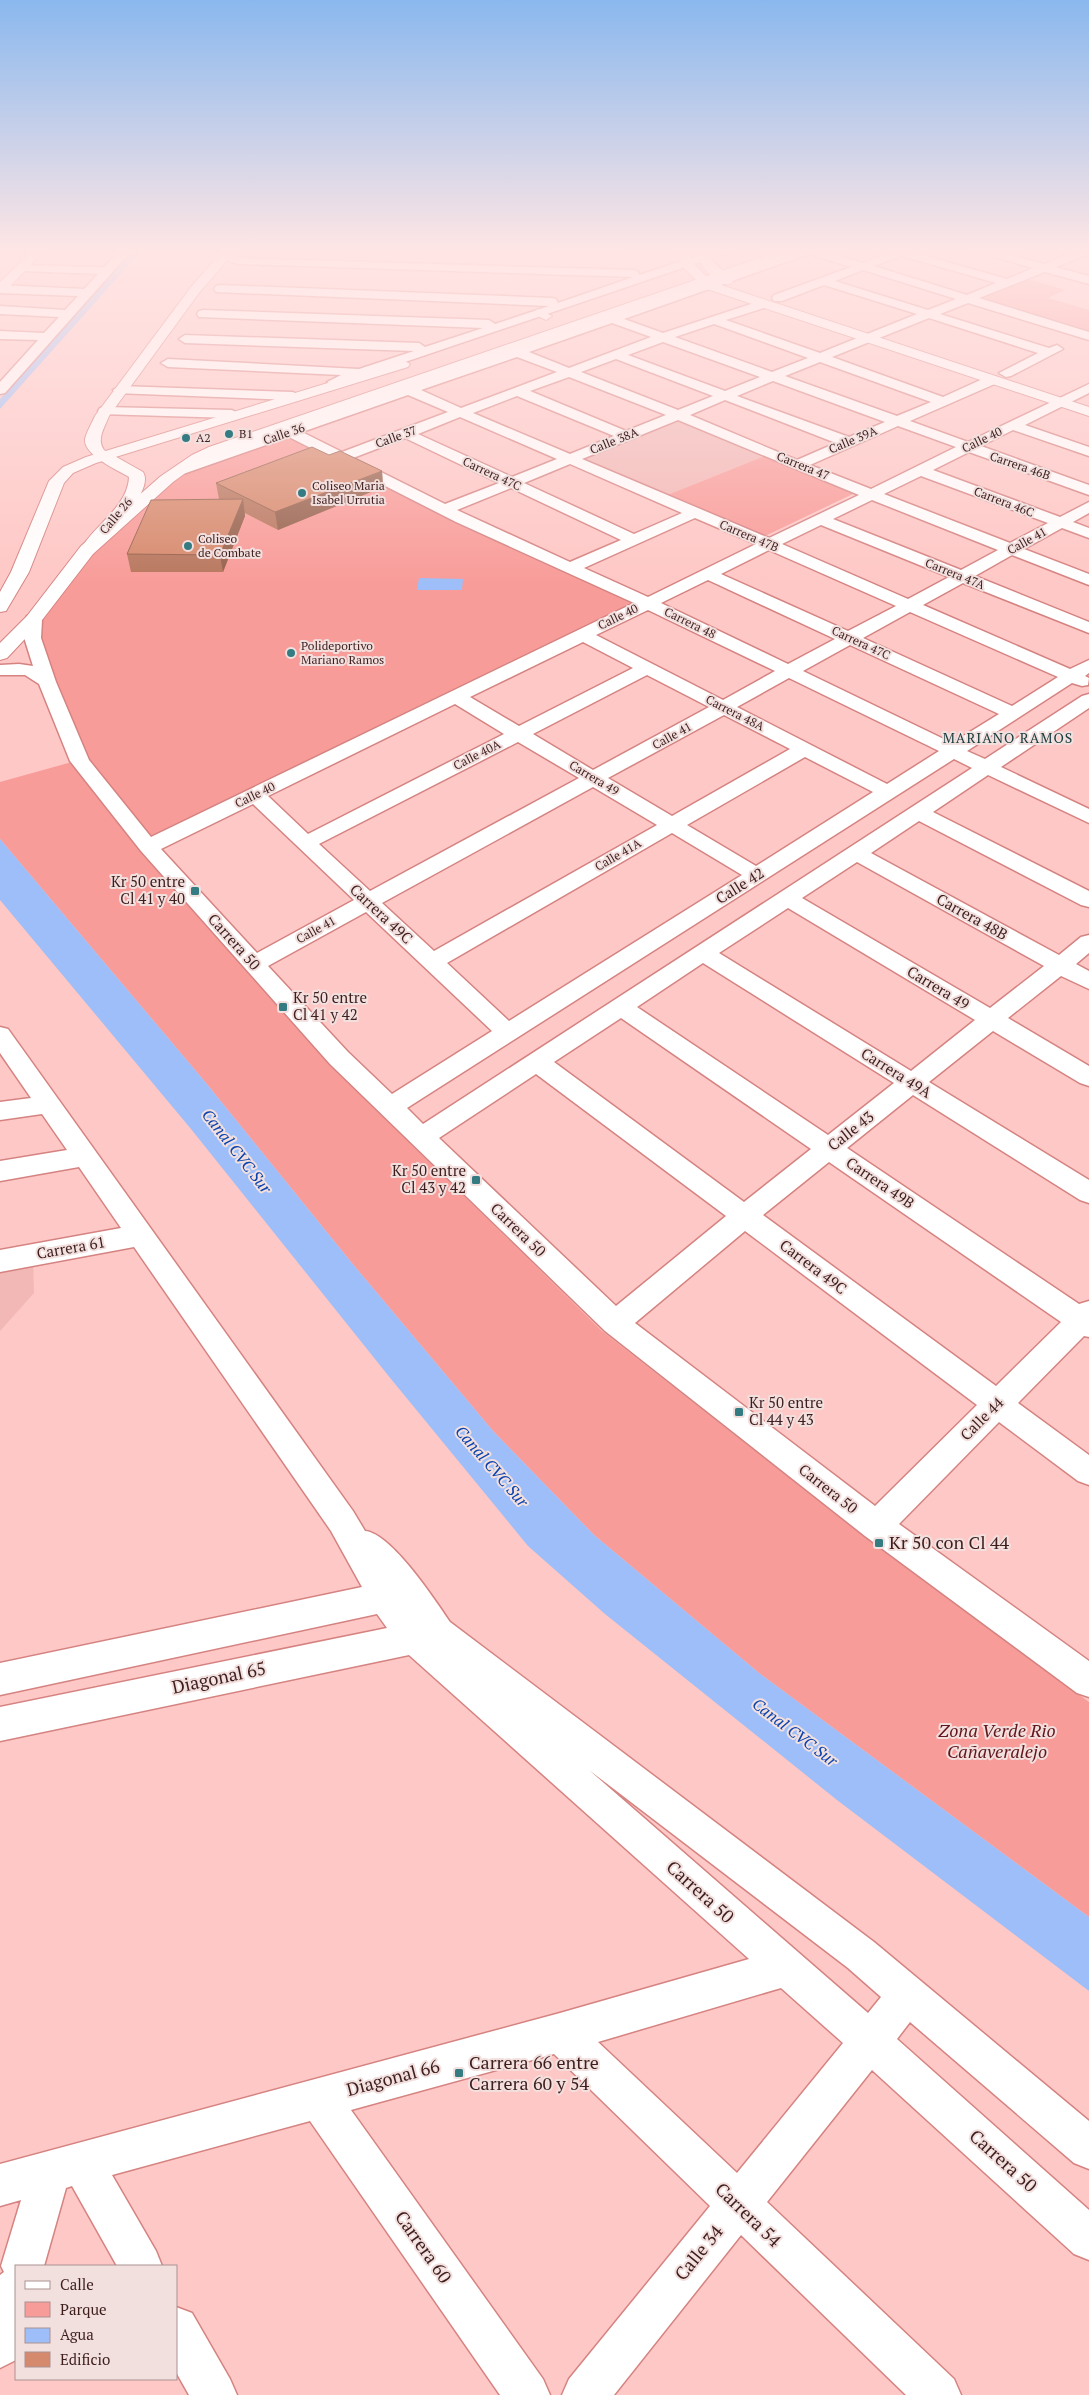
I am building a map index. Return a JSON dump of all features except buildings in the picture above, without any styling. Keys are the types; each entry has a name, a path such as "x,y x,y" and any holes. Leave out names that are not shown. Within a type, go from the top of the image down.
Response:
{"main road":[{"name":"Calle 26","path":"87,550 136,489 137,475 92,445 93,438 105,411 142,361"},
{"path":"0,607 20,572 57,481 68,470 83,463 111,459 180,431 370,376 413,361"},
{"path":"0,654 33,620 87,550 167,479 197,458 214,450 477,361"},
{"path":"933,361 1089,412"},
{"path":"969,361 1089,401"}],"street":[{"path":"1,389 26,361"},
{"path":"148,391 170,361"},
{"path":"180,431 398,361"},
{"name":"Calle 36","path":"181,470 492,361"},
{"name":"Carrera 47","path":"540,361 679,414 797,465 1089,580"},
{"name":"Calle 37","path":"339,458 601,361"},
{"path":"632,361 848,442"},
{"name":"Carrera 46B","path":"729,361 1089,490"},
{"name":"Calle 38A","path":"445,510 813,361"},
{"path":"828,361 942,401"},
{"path":"1006,373 1031,361"},
{"path":"163,370 362,373"},
{"name":"Calle 39A","path":"797,465 992,380"},
{"name":"Calle 40","path":"148,847 1089,388"},
{"path":"120,390 293,396"},
{"name":"Carrera 47B","path":"408,390 910,605 1083,675"},
{"path":"517,391 626,436"},
{"path":"105,411 232,414"},
{"path":"1012,425 1089,452"},
{"name":"Carrera 48","path":"291,432 339,458 445,510 648,603 1089,817"},
{"name":"Carrera 47C","path":"405,433 634,540"},
{"name":"Carrera 46C","path":"920,470 1089,533"},
{"name":"Calle 41","path":"254,964 1089,507"},
{"path":"570,568 694,513"},
{"name":"Carrera 47A","path":"820,519 1089,628"},
{"name":"Carrera 47C","path":"708,574 1013,713"},
{"name":"Carrera 50","path":"33,620 32,638 47,682 80,761 148,847 340,1058 615,1323 876,1526 1089,1681"},
{"name":"Carrera 48A","path":"583,635 888,792"},
{"name":"Calle 40A","path":"306,843 647,668"},
{"path":"0,670 23,669 34,672 47,682"},
{"name":"Calle 42","path":"390,1107 1013,713 1083,675"},
{"name":"Carrera 49","path":"456,697 757,875"},
{"path":"422,1137 1089,700"},
{"name":"Calle 41A","path":"432,962 804,749"},
{"name":"Carrera 49C","path":"255,795 508,1033"},
{"path":"918,812 1089,900"},
{"name":"Carrera 48B","path":"856,853 1089,981"},
{"name":"Carrera 49","path":"787,898 1089,1078"},
{"name":"Calle 43","path":"615,1323 744,1216 1089,942"},
{"name":"Carrera 49A","path":"703,953 1089,1193"},
{"name":"Carrera 49B","path":"621,1007 829,1149 1086,1319"},
{"name":"Carrera 50","path":"0,1035 7,1056 48,1104 86,1156 342,1521 398,1595 425,1635 785,1968 1089,2238"},
{"name":"Carrera 49C","path":"537,1062 1089,1472"},
{"path":"0,1111 48,1104"},
{"path":"0,1171 86,1156"},
{"name":"Carrera 61","path":"0,1262 142,1236"},
{"name":"Calle 44","path":"876,1526 997,1404 1086,1319"},
{"path":"0,1679 398,1595"},
{"name":"Carrera 50","path":"425,1635 853,1949 1089,2148"},
{"name":"Diagonal 65","path":"0,1724 425,1635"},
{"name":"Diagonal 66","path":"0,2185 560,2033 785,1968"},
{"name":"Calle 34","path":"585,2395 908,1994"},
{"name":"Carrera 54","path":"560,2033 938,2395"},
{"name":"Carrera 60","path":"318,2098 527,2395"},
{"path":"23,2265 66,2166"},
{"path":"66,2166 139,2265"},
{"path":"0,2346 15,2293"},
{"path":"178,2332 214,2395"}],"shaded area":[{"path":"678,419 767,455 665,496 583,460"},
{"path":"33,1255 34,1293 0,1331 0,1261"}],"green space":[{"name":"Zona Verde Rio Cañaveralejo","path":"291,432 648,603 148,847 339,1058 371,1105 602,1331 864,1536 1089,1702 1089,1917 759,1673 594,1535 493,1431 351,1262 206,1083 0,839 0,782 79,760 31,631 79,562 167,479"},
{"path":"767,455 857,492 763,537 665,496"}],"water":[{"path":"34,361 43,361 0,409 0,399"},
{"path":"419,578 463,579 462,590 417,590"},
{"name":"Canal CVC Sur","path":"0,839 206,1083 351,1262 493,1431 594,1535 759,1673 1089,1917 1089,1991 837,1800 605,1614 528,1546 391,1379 191,1129 0,900"}],"place":[{"name":"B1","path":"229,434"},
{"name":"A2","path":"186,438"},
{"name":"Coliseo Maria Isabel Urrutia","path":"302,493"},
{"name":"Coliseo de Combate","path":"188,546"},
{"name":"Polideportivo Mariano Ramos","path":"291,653"},
{"name":"Kr 50 entre Cl 41 y 40","path":"195,891"},
{"name":"Kr 50 entre Cl 41 y 42","path":"283,1007"},
{"name":"Kr 50 entre Cl 43 y 42","path":"476,1180"},
{"name":"Kr 50 entre Cl 44 y 43","path":"739,1412"},
{"name":"Kr 50 con Cl 44","path":"879,1543"},
{"name":"Carrera 66 entre Carrera 60 y 54","path":"459,2073"}],"district":[{"name":"MARIANO RAMOS","path":"1008,738"}]}
